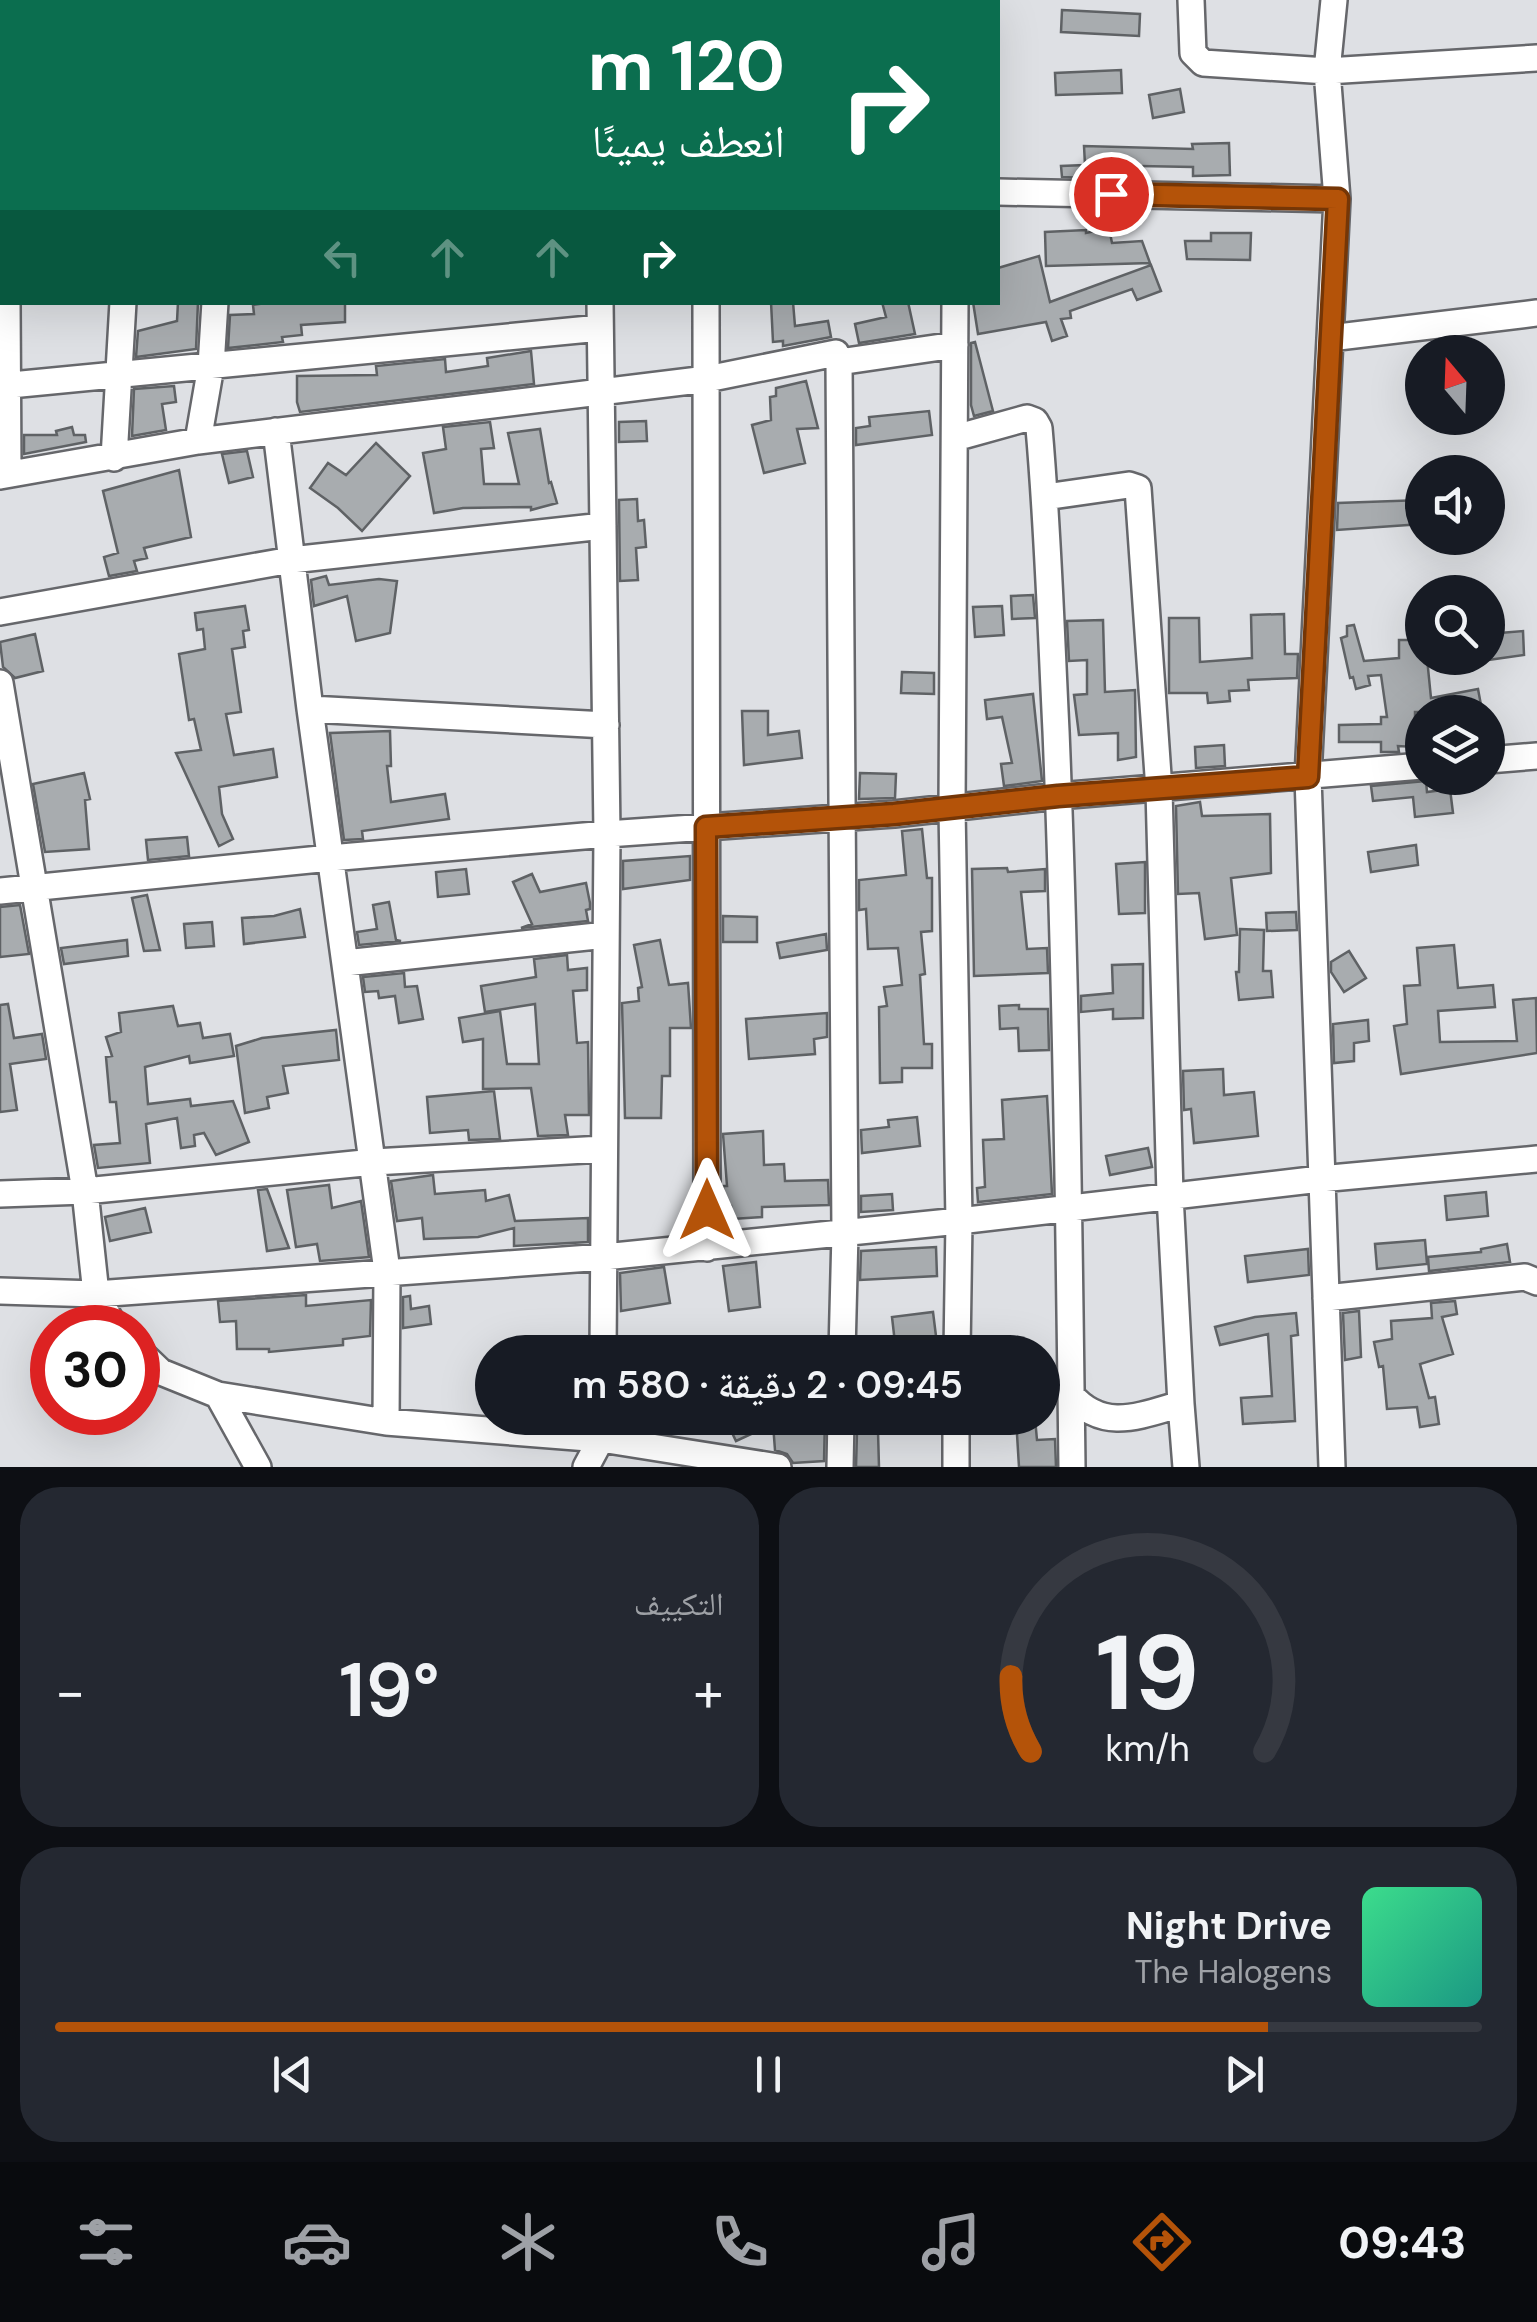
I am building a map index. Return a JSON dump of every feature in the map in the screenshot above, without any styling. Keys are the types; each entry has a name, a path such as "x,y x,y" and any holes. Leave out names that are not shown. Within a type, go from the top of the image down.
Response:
{"street":[{"path":"1191,0 1193,53 1203,63 1327,71 1537,58"},
{"path":"1332,1467 1308,777 1338,199 1327,71 1334,0"},
{"path":"1000,192 1338,199"},
{"path":"7,305 4,475 198,441 707,379 836,353 845,1233 842,1335"},
{"path":"114,458 123,305"},
{"path":"198,441 211,366 215,305"},
{"path":"706,305 707,1248"},
{"path":"955,305 952,808 957,1335"},
{"path":"1330,338 1537,312"},
{"path":"4,386 211,366 600,315 607,834 602,1335"},
{"path":"839,362 956,345"},
{"path":"955,438 1026,418 1035,421 1039,428 1046,497 1058,796 1070,1207 1072,1467"},
{"path":"276,432 290,560 388,1271 386,1422"},
{"path":"1046,497 1130,484 1138,488 1159,790 1170,1195 1186,1467"},
{"path":"0,612 290,560 603,526"},
{"path":"0,683 5,737 36,886 86,1191 96,1294 102,1305"},
{"path":"310,709 606,726"},
{"path":"1505,759 1537,756"},
{"path":"0,891 330,858 842,818 1405,768"},
{"path":"345,963 606,935"},
{"path":"0,1194 86,1191 374,1162 603,1149"},
{"path":"0,1291 96,1294 604,1257 1537,1159"},
{"path":"1326,1298 1525,1276 1537,1282"},
{"path":"160,1370 218,1395 386,1422 475,1424"},
{"path":"218,1395 258,1467"},
{"path":"1071,1395 1096,1417 1118,1418 1182,1404"},
{"path":"586,1467 598,1435"},
{"path":"633,1435 778,1467"},
{"path":"840,1467 841,1435"},
{"path":"956,1435 956,1467"}],"building":[{"path":"1062,10 1140,14 1139,36 1061,32"},
{"path":"1121,70 1122,93 1056,95 1055,73"},
{"path":"1180,89 1184,112 1153,118 1149,95"},
{"path":"1229,143 1230,175 1193,176 1193,167 1086,165 1086,178 1062,177 1061,166 1085,165 1084,146 1193,149 1192,144"},
{"path":"1109,228 1112,243 1142,241 1150,263 1046,266 1045,232 1086,233"},
{"path":"1211,233 1251,233 1250,260 1187,259 1185,241 1211,241"},
{"path":"1039,256 1050,302 1151,265 1161,291 1137,300 1132,289 1070,311 1071,318 1061,319 1067,336 1052,341 1046,322 978,334 973,305 1000,305 1000,267"},
{"path":"178,305 198,305 196,349 136,357 138,331 177,321"},
{"path":"253,305 345,305 345,322 301,325 302,335 282,337 283,342 228,348 230,315 254,314"},
{"path":"771,305 793,305 795,326 828,321 831,337 783,346 783,341 773,342"},
{"path":"883,305 909,305 915,334 859,343 855,324 886,317"},
{"path":"975,342 993,411 974,416 971,343"},
{"path":"531,351 534,384 300,412 297,402 297,376 377,375 376,366 445,359 446,372 488,366 487,358"},
{"path":"806,381 818,428 797,429 805,463 764,473 752,425 771,420 770,397 776,396 776,388"},
{"path":"174,386 176,402 162,404 166,430 132,436 134,389"},
{"path":"929,411 932,435 856,445 856,428 870,426 869,417"},
{"path":"646,421 647,441 619,442 619,422"},
{"path":"490,422 494,448 481,449 484,484 519,484 508,433 540,429 549,483 557,503 531,510 463,508 434,513 423,453 446,449 443,427"},
{"path":"72,427 74,435 85,435 86,442 24,454 24,435 57,435 56,431"},
{"path":"376,443 410,476 362,531 310,488 328,463 346,475"},
{"path":"247,451 253,477 229,483 222,454"},
{"path":"179,470 191,537 144,548 147,558 134,561 137,571 109,576 104,557 118,553 103,491"},
{"path":"637,499 638,521 644,520 646,547 636,548 638,580 620,581 619,500"},
{"path":"1405,501 1405,525 1337,530 1338,503"},
{"path":"326,576 329,585 379,579 397,581 390,633 356,641 347,596 314,606 311,580"},
{"path":"1033,595 1035,618 1012,619 1011,596"},
{"path":"245,606 249,630 243,631 245,647 232,649 241,712 226,714 234,755 273,749 277,777 219,787 222,814 233,839 219,846 176,753 201,750 194,719 189,720 179,654 205,649 203,629 197,630 195,613"},
{"path":"1002,606 1004,635 975,637 973,607"},
{"path":"1284,614 1285,654 1298,654 1297,678 1248,680 1249,690 1229,691 1230,701 1208,703 1207,693 1169,693 1169,618 1199,618 1200,662 1252,658 1251,615"},
{"path":"1103,620 1105,692 1135,690 1136,757 1118,760 1118,733 1079,735 1074,695 1087,694 1087,660 1069,661 1067,621"},
{"path":"1354,625 1364,661 1399,658 1399,640 1405,640 1405,675 1429,675 1431,695 1405,695 1405,746 1398,746 1399,752 1381,752 1381,742 1339,742 1339,725 1381,724 1381,717 1387,717 1381,675 1368,676 1370,685 1356,689 1353,677 1350,678 1341,638 1347,636 1347,626"},
{"path":"1523,631 1524,655 1505,658 1505,633"},
{"path":"35,634 43,671 15,678 3,667 0,642"},
{"path":"902,672 934,673 934,694 901,693"},
{"path":"1478,689 1479,695 1447,695"},
{"path":"1033,694 1042,781 1004,786 1001,764 1012,763 1002,717 987,719 985,700"},
{"path":"742,711 768,711 768,735 799,731 802,758 744,765"},
{"path":"390,731 391,766 387,766 391,802 445,794 449,819 362,831 363,839 344,840 330,733"},
{"path":"1224,745 1225,766 1196,768 1195,747"},
{"path":"84,773 90,799 85,800 89,849 45,852 33,784"},
{"path":"860,773 896,774 895,798 859,799"},
{"path":"1405,783 1405,795 1451,795 1453,813 1415,817 1413,797 1373,801 1371,786"},
{"path":"1200,802 1202,816 1270,814 1271,873 1231,878 1237,935 1205,939 1199,893 1178,894 1176,806"},
{"path":"922,829 927,878 932,878 932,931 921,932 925,974 920,975 924,1044 932,1044 932,1068 902,1068 902,1082 880,1083 879,1007 887,1006 884,987 902,985 898,948 868,949 866,909 859,910 859,880 906,875 902,831"},
{"path":"187,837 189,856 148,860 146,840"},
{"path":"1416,845 1418,865 1371,872 1368,852"},
{"path":"690,856 690,880 623,889 623,861"},
{"path":"1145,862 1145,913 1119,914 1116,864"},
{"path":"1007,868 1008,872 1045,869 1045,891 1021,892 1027,949 1047,948 1048,973 974,976 972,869"},
{"path":"466,869 469,894 438,897 436,872"},
{"path":"532,874 540,892 586,883 588,921 521,928 532,924 513,882"},
{"path":"147,895 160,950 144,951 132,898"},
{"path":"389,902 396,940 401,941 359,945 357,932 377,929 373,905"},
{"path":"20,905 29,954 0,957 0,907"},
{"path":"300,909 305,937 244,944 242,918"},
{"path":"1296,912 1297,930 1267,931 1266,913"},
{"path":"723,916 757,917 757,942 723,942"},
{"path":"212,922 214,946 186,948 184,924"},
{"path":"1240,929 1264,930 1263,971 1271,971 1273,997 1239,1000 1236,972"},
{"path":"826,934 827,950 780,958 777,943"},
{"path":"127,940 128,956 64,964 61,948"},
{"path":"660,940 669,985 688,983 691,1028 670,1028 670,1076 662,1076 661,1118 625,1118 622,1003 639,1001 638,988 642,987 634,945"},
{"path":"1454,945 1458,988 1493,985 1495,1007 1438,1011 1440,1042 1517,1041 1513,1000 1536,998 1537,1053 1401,1074 1394,1026 1407,1024 1404,986 1420,985 1417,948"},
{"path":"1349,951 1366,978 1344,992 1331,972 1331,962"},
{"path":"567,955 568,970 587,968 587,990 573,991 577,1043 588,1042 589,1115 565,1115 568,1135 538,1136 531,1088 483,1089 483,1039 463,1042 459,1018 500,1011 507,1064 539,1064 535,1004 485,1012 481,986 536,977 534,959"},
{"path":"1143,964 1143,1018 1113,1019 1113,1009 1081,1012 1081,996 1113,993 1112,965"},
{"path":"404,973 405,987 417,986 423,1019 399,1023 395,996 379,998 378,991 365,992 363,977"},
{"path":"8,1004 14,1038 42,1034 46,1059 10,1064 17,1110 0,1112 0,1005"},
{"path":"1019,1005 1019,1009 1048,1009 1049,1050 1019,1051 1018,1028 1000,1029 999,1006"},
{"path":"173,1006 178,1026 200,1023 203,1038 230,1034 234,1056 190,1063 189,1056 145,1067 148,1104 190,1099 191,1106 233,1101 249,1142 216,1155 204,1133 194,1135 195,1146 181,1148 177,1118 146,1124 150,1163 98,1168 94,1145 120,1143 116,1102 110,1102 106,1057 112,1056 106,1037 121,1032 119,1013"},
{"path":"827,1013 827,1037 814,1039 815,1054 749,1059 746,1019"},
{"path":"1368,1020 1369,1041 1354,1043 1354,1061 1334,1063 1333,1024"},
{"path":"336,1030 339,1060 283,1066 288,1093 267,1097 269,1108 245,1113 236,1046 262,1038"},
{"path":"1223,1069 1224,1095 1254,1092 1258,1136 1194,1143 1191,1109 1184,1110 1183,1071"},
{"path":"494,1091 500,1139 469,1140 468,1130 430,1133 427,1097"},
{"path":"1047,1096 1052,1194 978,1202 977,1188 985,1187 983,1140 1004,1139 1002,1100"},
{"path":"917,1117 920,1146 862,1153 861,1130 889,1127 888,1120"},
{"path":"763,1131 764,1165 784,1164 785,1181 828,1180 829,1205 762,1207 762,1217 732,1219 731,1206 723,1206 723,1186 727,1186 723,1134"},
{"path":"1148,1148 1152,1167 1110,1175 1106,1156"},
{"path":"433,1175 435,1194 485,1190 486,1201 509,1195 515,1221 588,1218 588,1242 514,1246 514,1228 478,1237 424,1239 422,1218 397,1221 391,1181"},
{"path":"329,1185 332,1208 361,1201 369,1257 320,1261 317,1244 296,1247 287,1190"},
{"path":"267,1189 289,1248 267,1251 258,1190"},
{"path":"1486,1192 1488,1216 1447,1220 1445,1196"},
{"path":"892,1194 893,1210 861,1212 861,1196"},
{"path":"145,1208 151,1232 110,1241 105,1217"},
{"path":"1425,1240 1427,1264 1377,1269 1375,1244"},
{"path":"1507,1244 1510,1262 1429,1271 1428,1257 1481,1252"},
{"path":"936,1247 937,1276 860,1280 861,1251"},
{"path":"1308,1249 1309,1275 1248,1282 1245,1256"},
{"path":"756,1262 760,1307 729,1311 723,1266"},
{"path":"664,1267 670,1303 621,1311 620,1273"},
{"path":"306,1295 306,1306 371,1300 370,1336 343,1339 343,1345 269,1352 237,1349 236,1321 220,1322 218,1301"},
{"path":"410,1296 411,1309 429,1306 431,1324 403,1328 403,1297"},
{"path":"1455,1301 1457,1314 1442,1317 1453,1354 1420,1364 1429,1398 1435,1397 1439,1424 1420,1427 1417,1407 1387,1409 1383,1366 1379,1367 1374,1342 1392,1339 1391,1321 1432,1318 1431,1303"},
{"path":"1359,1311 1361,1357 1345,1360 1343,1313"},
{"path":"933,1312 936,1335 894,1335 892,1317"},
{"path":"1296,1313 1298,1335 1291,1336 1295,1421 1243,1424 1241,1398 1272,1396 1268,1334 1220,1345 1215,1327 1255,1317"},
{"path":"774,1435 825,1435 824,1461 793,1463 787,1454 775,1450"},
{"path":"857,1435 878,1435 879,1467 856,1467"},
{"path":"1017,1435 1055,1439 1056,1467 1019,1467"}],"route":[{"path":"707,1210 706,827 1308,777 1338,199 1111,194"}]}
